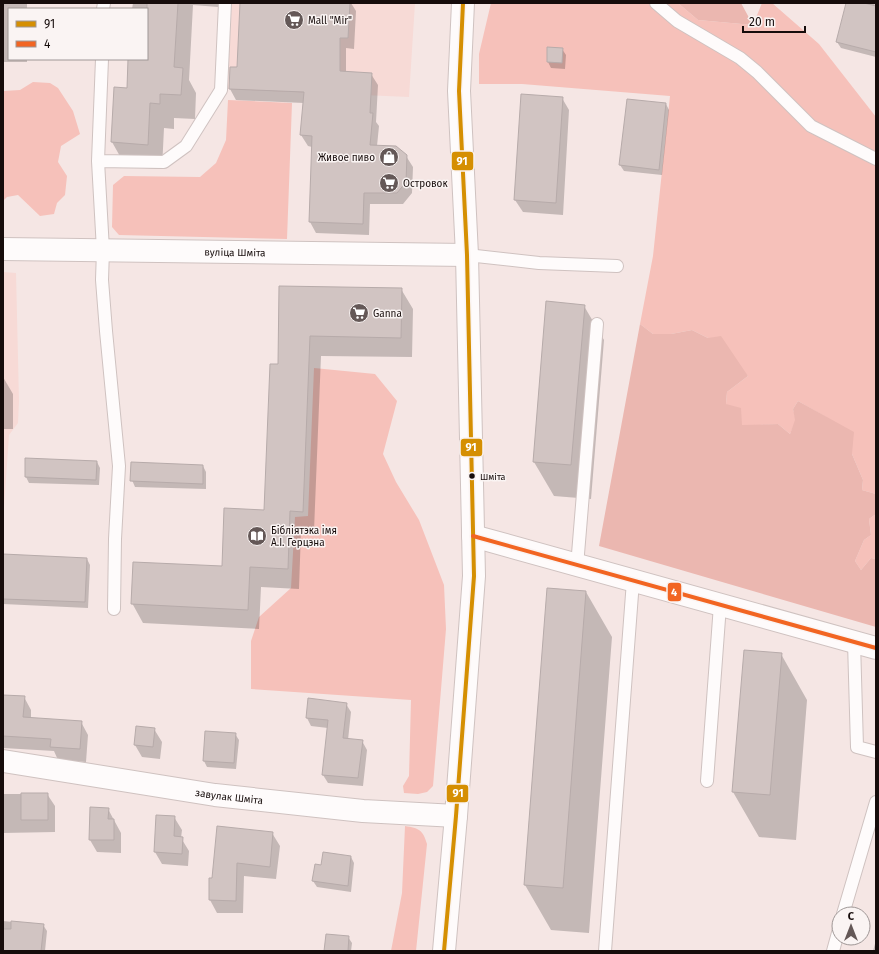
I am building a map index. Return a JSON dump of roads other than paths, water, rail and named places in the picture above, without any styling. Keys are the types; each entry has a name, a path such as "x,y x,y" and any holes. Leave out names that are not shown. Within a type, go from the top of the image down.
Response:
{"street":[{"path":"444,951 474,576 467,255 459,91 463,3"},
{"name":"вуліца Шміта","path":"3,249 467,255"},
{"path":"474,536 577,566 876,648"},
{"name":"завулак Шміта","path":"3,761 214,794 363,811 456,816"}],"lane":[{"path":"98,162 164,162 186,146 221,90 225,3"},
{"path":"656,3 677,21 740,58 757,72 811,126 876,159"},
{"path":"102,60 98,162 103,250 102,280 119,466 115,539 114,609"},
{"path":"467,255 538,263 618,266"},
{"path":"577,566 598,324"},
{"path":"605,951 633,581"},
{"path":"707,781 720,605"},
{"path":"854,642 857,747 876,752"},
{"path":"845,906 876,802"}],"place":[{"name":"Mall \"Mir\"","path":"294,20"},
{"name":"Живое пиво","path":"389,157"},
{"name":"Островок","path":"389,183"},
{"name":"Ganna","path":"359,313"},
{"name":"Шміта","path":"472,476"},
{"name":"Бібліятэка імя А.І. Герцэна","path":"257,536"}]}
